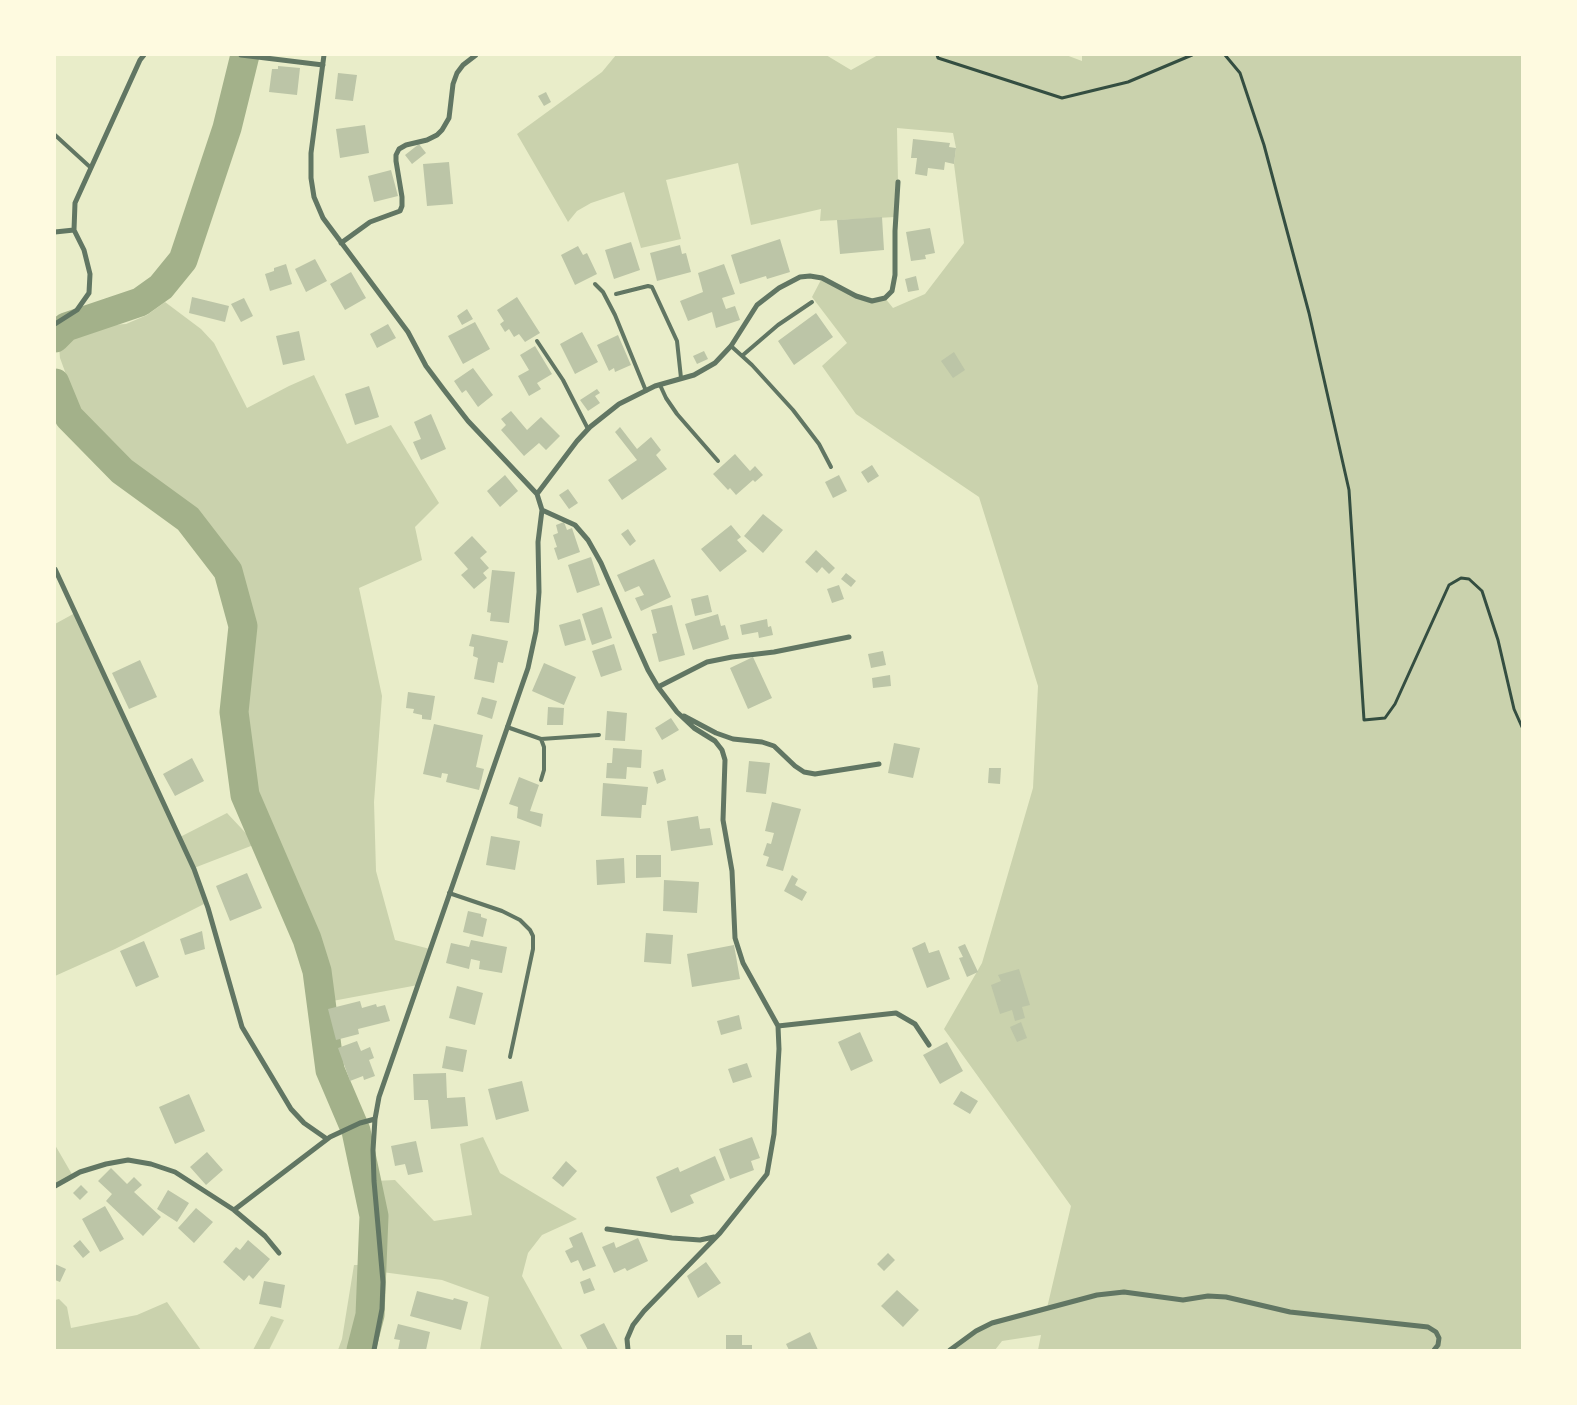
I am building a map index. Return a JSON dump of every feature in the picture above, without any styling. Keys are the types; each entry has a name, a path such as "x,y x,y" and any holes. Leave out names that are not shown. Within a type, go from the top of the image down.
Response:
{"street":[{"path":"55,324 78,310 89,293 90,274 84,250 74,230 75,203 90,167 144,55"},
{"path":"240,55 323,65"},
{"path":"324,55 310,153 314,197 323,218 408,332 426,366 468,421 538,494 542,510 538,542 539,592 536,631 528,668 379,1097 375,1119 374,1181 383,1282 382,1309 374,1350"},
{"path":"341,243 370,222 400,211 402,197 396,154 399,149 406,145 427,140 442,130 449,118 453,84 457,72 476,55"},
{"path":"538,494 588,429 619,404 660,384 694,375 715,362 731,346 757,306 779,288 800,277 810,276 822,278 856,296 872,301 885,298 892,291 895,275 898,182"},
{"path":"55,232 74,230"},
{"path":"542,510 575,525 588,540 602,563 634,641 658,687 677,712 694,728 715,741 722,750 725,760 723,820 732,871 735,938 743,962 778,1026 779,1049 774,1134 768,1174 720,1233 644,1311 633,1325 627,1339 628,1350"},
{"path":"55,569 194,868 208,908 242,1028 291,1109 304,1123 329,1138"},
{"path":"658,687 707,662 774,652 849,637"},
{"path":"677,712 716,733 733,739 762,742 774,746 804,772 815,774 879,764"},
{"path":"778,1026 896,1013 915,1024 929,1045"},
{"path":"234,1210 329,1138 375,1119"},
{"path":"55,1186 80,1172 106,1164 128,1160 151,1164 175,1172 234,1210 265,1236 279,1253"},
{"path":"607,1229 672,1238 700,1240 715,1237"},
{"path":"950,1350 976,1331 992,1323 1097,1295 1124,1292 1183,1300 1208,1296 1226,1297 1290,1312 1428,1327 1436,1332 1438,1338 1438,1345 1434,1350"}],"lane":[{"path":"55,134 90,167"},
{"path":"595,284 603,292 615,315 646,391"},
{"path":"616,294 648,286 652,287 677,341 681,378"},
{"path":"743,355 778,325 812,302"},
{"path":"537,341 563,380 588,429"},
{"path":"731,346 743,355 793,410 819,444 831,466"},
{"path":"660,384 666,398 677,414 718,462"},
{"path":"507,727 541,740 599,735"},
{"path":"541,740 544,747 544,770 541,780"},
{"path":"449,894 502,911 520,920 530,930 533,949 510,1058"}],"path":[{"path":"936,55 938,58 1062,98 1128,82 1192,55"},
{"path":"1225,55 1240,73 1264,145 1309,313 1349,490 1364,720 1385,718 1395,704 1449,585 1461,578 1469,579 1482,591 1498,640 1514,709 1522,727"}],"shaded area":[{"path":"616,55 826,55 851,70 878,55 1066,55 1082,61 1082,55 1522,55 1522,1350 1038,1350 1041,1335 1002,1341 995,1350 950,1350 992,1323 1047,1308 1071,1206 944,1029 982,963 1033,788 1038,686 979,497 856,414 822,366 847,343 812,297 822,278 872,301 885,298 893,308 925,294 964,243 954,164 956,148 953,133 897,128 898,182 895,217 820,221 821,209 751,225 738,163 666,180 681,239 641,248 624,192 591,203 577,211 568,222 517,134 602,72"},
{"path":"165,302 201,329 214,343 247,408 314,375 347,444 391,425 439,503 415,527 422,560 359,588 382,696 374,802 376,871 395,940 430,949 418,985 327,1002 326,983 317,945 249,786 243,750 243,666 250,604 244,581 219,544 200,522 119,460 92,430 78,407 60,358 59,347 66,338 95,326 126,324 147,315"},
{"path":"75,613 180,837 227,813 256,844 194,868 206,903 115,949 55,976 55,624"},
{"path":"483,1137 500,1173 577,1219 542,1235 528,1253 522,1276 563,1350 480,1350 489,1297 442,1280 382,1272 374,1181 395,1180 434,1221 472,1215 460,1144"},
{"path":"55,1145 73,1176 55,1186"},
{"path":"354,1265 361,1265 365,1315 356,1350 338,1350 342,1339"},
{"path":"59,1299 67,1307 71,1328 137,1315 167,1302 201,1350 55,1350 55,1300"},
{"path":"365,1315 374,1315 366,1350 356,1350"},
{"path":"271,1316 284,1320 269,1350 253,1350"}],"building":[{"path":"278,66 300,68 297,95 269,92 272,69 278,69"},
{"path":"338,73 357,75 353,101 335,99"},
{"path":"546,92 551,102 544,106 538,96"},
{"path":"365,125 369,153 340,158 336,129"},
{"path":"913,139 950,143 949,147 956,148 954,164 945,162 944,170 928,168 927,176 915,174 917,158 911,158"},
{"path":"419,144 426,153 412,164 405,155"},
{"path":"449,162 453,204 427,206 423,164"},
{"path":"391,170 398,196 374,202 368,176"},
{"path":"882,217 884,250 840,254 837,220"},
{"path":"930,228 935,253 925,255 926,259 911,261 906,232"},
{"path":"780,239 790,272 767,279 766,276 740,284 731,255"},
{"path":"631,242 640,270 614,279 605,250"},
{"path":"680,245 682,254 686,253 691,272 657,281 650,253"},
{"path":"578,246 583,255 587,253 597,274 575,285 561,255"},
{"path":"315,259 327,281 306,292 295,269"},
{"path":"286,264 292,284 270,291 265,274 274,271 274,268"},
{"path":"724,264 735,294 722,298 726,309 735,306 740,320 716,328 712,312 688,321 680,301 703,292 698,273"},
{"path":"351,272 366,298 345,310 330,284"},
{"path":"916,276 919,290 908,292 905,279"},
{"path":"192,297 229,306 225,322 189,313"},
{"path":"517,297 540,333 525,342 519,334 514,337 509,329 505,332 500,324 504,321 497,310"},
{"path":"244,298 253,316 241,322 231,304"},
{"path":"467,309 473,319 462,325 457,316"},
{"path":"816,313 833,337 794,365 778,341"},
{"path":"475,322 490,349 463,364 448,336"},
{"path":"388,324 396,338 377,348 370,334"},
{"path":"299,331 305,360 283,365 276,336"},
{"path":"582,332 598,362 575,374 560,344"},
{"path":"618,335 631,365 615,372 614,368 609,371 597,345"},
{"path":"535,346 552,374 537,383 541,389 529,396 518,376 529,370 520,355"},
{"path":"704,351 708,359 697,364 693,356"},
{"path":"954,352 965,370 953,378 941,361"},
{"path":"473,368 493,395 478,407 466,390 462,393 454,381"},
{"path":"369,386 379,417 355,425 345,394"},
{"path":"597,389 600,393 595,396 600,403 588,411 580,400"},
{"path":"511,411 527,430 541,417 560,436 546,450 539,443 524,456 501,430 506,425 501,419"},
{"path":"431,414 446,449 421,460 413,442 421,439 414,422"},
{"path":"620,427 637,449 651,437 661,450 656,455 667,469 622,500 608,480 637,460 615,432"},
{"path":"735,454 750,471 755,466 763,475 755,482 753,480 736,495 730,488 728,490 713,474"},
{"path":"872,465 879,476 868,483 861,472"},
{"path":"505,475 518,491 500,507 487,491"},
{"path":"839,475 847,491 833,498 825,482"},
{"path":"568,489 578,503 569,509 559,495"},
{"path":"763,514 783,530 763,553 744,536"},
{"path":"564,522 567,530 572,528 580,552 558,560 554,548 557,547 553,535 558,533 556,525"},
{"path":"731,525 741,537 737,540 747,551 720,572 701,549"},
{"path":"628,529 636,541 630,546 621,534"},
{"path":"472,536 487,552 480,558 489,568 483,573 487,578 474,589 461,575 468,569 454,553"},
{"path":"816,550 835,568 829,574 822,567 817,573 805,562"},
{"path":"591,557 600,585 577,593 568,565"},
{"path":"654,559 671,597 641,611 635,598 644,595 639,586 625,592 617,575"},
{"path":"492,570 515,572 509,623 490,621 491,613 487,612"},
{"path":"846,573 856,581 851,587 841,579"},
{"path":"839,585 844,599 832,603 827,589"},
{"path":"708,595 712,612 695,616 691,599"},
{"path":"672,605 685,655 659,662 652,634 657,633 651,610"},
{"path":"602,607 612,638 592,645 582,614"},
{"path":"718,614 721,626 725,625 729,639 693,650 685,624"},
{"path":"580,619 586,640 565,646 559,625"},
{"path":"767,619 768,627 771,626 773,635 759,638 758,632 742,635 740,625"},
{"path":"472,634 508,641 503,663 498,662 494,683 474,679 478,658 473,656 474,647 469,646"},
{"path":"614,644 622,670 601,677 592,651"},
{"path":"883,651 886,665 871,668 868,654"},
{"path":"753,657 772,698 748,709 730,668"},
{"path":"140,660 157,697 129,709 112,673"},
{"path":"544,663 576,677 564,705 532,691"},
{"path":"890,675 891,686 873,688 872,678"},
{"path":"408,692 435,696 431,720 422,719 422,715 413,713 414,709 406,708"},
{"path":"482,697 497,701 492,719 477,714"},
{"path":"548,707 564,708 563,725 547,725"},
{"path":"607,711 627,713 625,741 605,740"},
{"path":"671,718 679,730 662,740 655,728"},
{"path":"434,724 483,735 476,767 484,769 479,790 446,782 448,774 442,773 441,778 423,774"},
{"path":"894,743 920,748 913,778 888,773"},
{"path":"613,748 642,750 641,768 627,767 626,779 606,778 607,763 612,763"},
{"path":"192,758 204,781 175,796 163,774"},
{"path":"749,761 770,763 766,794 746,792"},
{"path":"989,768 1001,768 1000,784 988,783"},
{"path":"663,769 666,780 657,784 653,772"},
{"path":"519,777 539,785 530,811 543,814 541,827 517,818 518,807 509,804"},
{"path":"603,783 648,787 646,805 642,805 641,818 601,816"},
{"path":"772,802 801,809 783,871 766,866 769,857 763,855 767,843 771,844 774,833 765,831"},
{"path":"698,816 700,829 710,828 713,845 671,851 667,821"},
{"path":"491,836 520,841 515,870 486,865"},
{"path":"636,855 661,855 661,877 636,878"},
{"path":"624,858 625,883 597,885 596,860"},
{"path":"247,873 262,908 230,921 216,886"},
{"path":"792,875 798,879 795,885 807,892 802,901 784,891"},
{"path":"664,880 699,882 697,913 663,911"},
{"path":"468,911 481,914 481,917 487,919 483,937 463,932"},
{"path":"202,931 205,949 185,955 180,939"},
{"path":"646,933 673,935 671,964 644,962"},
{"path":"471,940 507,947 502,973 479,969 480,961 471,959 469,969 446,963 451,943 469,947"},
{"path":"144,941 159,977 136,987 120,951"},
{"path":"925,942 929,953 939,950 950,979 927,988 912,948"},
{"path":"965,944 978,972 967,977 959,958 963,957 958,947"},
{"path":"734,945 740,979 692,987 687,954"},
{"path":"1019,969 1030,1005 1022,1007 1025,1018 1015,1021 1012,1010 1000,1014 991,985 1001,981 998,975"},
{"path":"457,986 483,993 475,1025 449,1018"},
{"path":"360,1001 362,1008 376,1004 377,1007 385,1005 390,1021 358,1029 359,1034 336,1040 328,1009"},
{"path":"739,1015 742,1029 721,1035 717,1021"},
{"path":"1021,1022 1027,1038 1017,1042 1010,1027"},
{"path":"860,1032 873,1061 851,1071 838,1042"},
{"path":"357,1041 361,1051 370,1047 374,1058 369,1060 375,1076 364,1080 363,1076 350,1081 338,1048"},
{"path":"947,1042 963,1071 940,1084 923,1055"},
{"path":"446,1046 467,1050 463,1072 442,1068"},
{"path":"747,1063 752,1077 733,1083 728,1069"},
{"path":"446,1073 447,1098 465,1097 468,1126 431,1129 428,1100 414,1100 413,1074"},
{"path":"522,1081 529,1111 496,1120 488,1089"},
{"path":"961,1091 978,1101 970,1114 953,1104"},
{"path":"189,1094 205,1131 175,1144 159,1107"},
{"path":"752,1137 760,1158 751,1161 754,1170 730,1179 719,1149"},
{"path":"416,1141 423,1172 408,1175 405,1164 395,1166 391,1146"},
{"path":"207,1152 223,1170 206,1185 190,1167"},
{"path":"715,1156 725,1180 690,1195 694,1203 671,1213 656,1177 678,1167 680,1172"},
{"path":"566,1161 577,1171 563,1187 552,1178"},
{"path":"111,1168 127,1184 134,1177 142,1185 134,1192 161,1217 143,1236 106,1201 112,1194 98,1181"},
{"path":"81,1185 88,1192 80,1200 73,1193"},
{"path":"168,1190 189,1203 177,1222 157,1209"},
{"path":"105,1206 124,1239 100,1252 82,1219"},
{"path":"196,1208 213,1222 194,1243 178,1228"},
{"path":"582,1232 596,1266 583,1271 578,1260 571,1263 565,1251 573,1247 569,1238"},
{"path":"638,1238 648,1261 627,1271 625,1268 614,1273 602,1247 614,1242 616,1248"},
{"path":"80,1240 90,1252 83,1258 73,1246"},
{"path":"248,1240 270,1259 253,1279 249,1275 244,1281 223,1262 236,1247 240,1250"},
{"path":"888,1253 895,1260 884,1271 877,1264"},
{"path":"706,1262 721,1283 698,1298 687,1276"},
{"path":"55,1264 66,1269 60,1282 55,1280"},
{"path":"590,1278 595,1290 584,1294 580,1282"},
{"path":"264,1281 285,1285 281,1308 259,1304"},
{"path":"897,1290 919,1310 903,1327 881,1306"},
{"path":"417,1291 468,1302 461,1330 410,1316"},
{"path":"604,1323 618,1350 588,1350 580,1335"},
{"path":"398,1324 430,1332 426,1350 398,1350 400,1340 394,1339"},
{"path":"810,1332 818,1350 789,1350 786,1344"},
{"path":"726,1335 742,1335 742,1345 752,1345 752,1350 726,1350"}],"waterway":[{"path":"55,338 66,327 140,302 161,287 183,260 227,128 245,55"},
{"path":"55,383 69,417 122,471 188,519 228,571 243,626 234,712 245,795 307,939 317,971 330,1070 356,1131 374,1216 370,1315 361,1350"}]}
